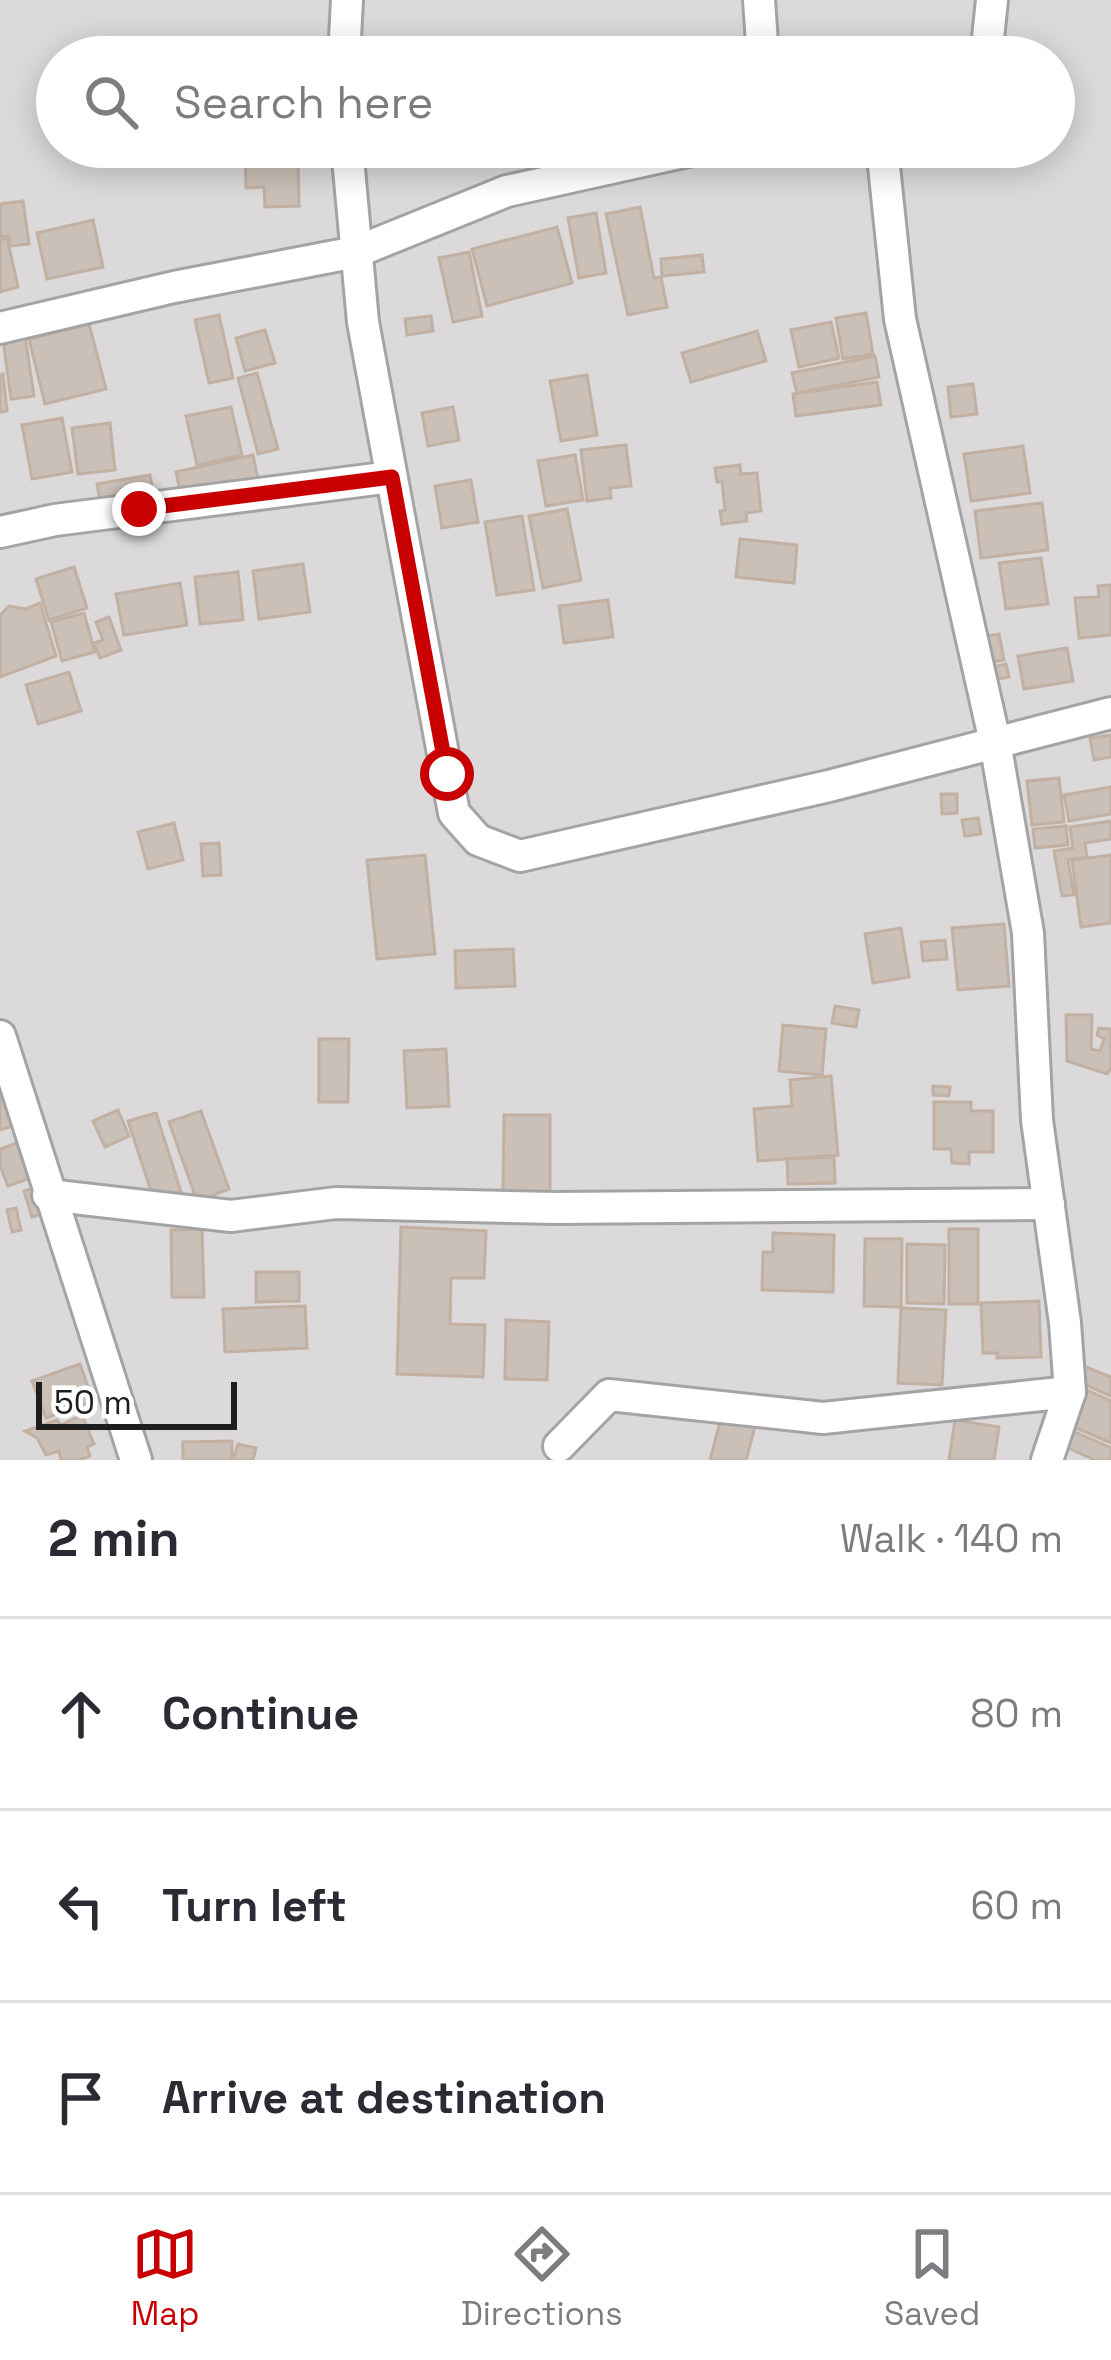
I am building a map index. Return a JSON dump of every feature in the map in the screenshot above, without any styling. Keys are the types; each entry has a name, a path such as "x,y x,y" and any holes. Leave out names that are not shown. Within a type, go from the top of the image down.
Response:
{"street":[{"path":"345,36 347,0"},
{"path":"759,0 762,36"},
{"path":"988,36 992,0"},
{"path":"349,168 363,322 454,813 478,840 520,856 829,786 1111,712"},
{"path":"0,328 173,286 356,252 507,191 611,168"},
{"path":"884,168 900,319 995,742 1028,933 1037,1120 1070,1392 1047,1460"},
{"path":"0,532 55,520 392,477"},
{"path":"0,1036 136,1460"},
{"path":"48,1195 231,1216 336,1203 556,1208 1049,1204"},
{"path":"559,1446 609,1395 823,1418 1070,1392"}],"shaded area":[{"path":"0,0 1111,0 1111,1460 0,1460"}],"building":[{"path":"245,168 298,168 299,206 265,207 264,187 246,188"},
{"path":"23,201 29,244 10,246 9,236 0,237 0,204"},
{"path":"640,207 654,278 661,277 667,307 628,315 606,214"},
{"path":"596,213 606,273 579,278 568,218"},
{"path":"93,220 103,267 47,279 37,233"},
{"path":"557,227 572,283 487,306 472,249"},
{"path":"7,238 18,287 0,292 0,240"},
{"path":"469,252 482,316 453,322 439,258"},
{"path":"702,255 704,272 662,276 661,259"},
{"path":"866,313 873,354 843,359 836,318"},
{"path":"219,315 233,378 209,383 195,320"},
{"path":"431,316 433,331 407,335 405,319"},
{"path":"831,322 839,358 799,367 791,330"},
{"path":"89,324 106,389 45,404 29,339"},
{"path":"24,329 34,396 11,399 2,332"},
{"path":"265,330 275,363 245,371 236,338"},
{"path":"757,331 766,361 691,382 682,353"},
{"path":"875,356 879,377 797,393 792,373"},
{"path":"257,373 278,449 258,454 238,378"},
{"path":"0,375 7,411 0,412"},
{"path":"587,375 597,435 561,441 550,381"},
{"path":"877,382 881,405 796,416 793,394"},
{"path":"973,384 977,414 951,417 948,387"},
{"path":"231,407 242,455 197,465 186,416"},
{"path":"453,407 459,440 428,446 422,413"},
{"path":"62,418 72,472 32,479 22,425"},
{"path":"110,423 115,470 78,474 72,428"},
{"path":"626,445 631,486 610,488 611,498 587,501 581,450"},
{"path":"1023,446 1030,493 971,501 964,454"},
{"path":"253,455 261,494 184,510 176,472"},
{"path":"575,455 583,500 546,506 538,461"},
{"path":"740,465 741,474 757,473 761,511 746,513 747,521 722,524 722,482 717,482 715,468"},
{"path":"150,475 155,504 102,513 97,484"},
{"path":"471,480 478,522 442,528 435,486"},
{"path":"1042,503 1048,550 981,558 975,511"},
{"path":"567,509 581,580 543,588 529,516"},
{"path":"522,516 534,590 497,595 485,522"},
{"path":"740,539 797,545 794,583 736,577"},
{"path":"1041,558 1048,604 1006,609 999,563"},
{"path":"303,564 310,612 259,619 253,571"},
{"path":"74,567 87,608 49,620 36,579"},
{"path":"238,572 243,620 200,624 195,577"},
{"path":"180,583 187,625 124,635 116,594"},
{"path":"1111,585 1111,635 1079,638 1075,598 1099,597 1098,586"},
{"path":"608,600 613,637 564,643 559,606"},
{"path":"40,603 56,656 0,677 0,615 9,606 26,609"},
{"path":"84,613 95,652 62,661 51,622"},
{"path":"109,617 121,650 100,658 94,643 103,640 96,622"},
{"path":"999,634 1004,660 987,663 982,637"},
{"path":"1067,648 1073,681 1024,689 1018,656"},
{"path":"1006,664 1009,677 991,680 989,668"},
{"path":"69,672 81,711 38,724 26,685"},
{"path":"1111,735 1111,757 1094,760 1090,738"},
{"path":"1059,778 1064,822 1032,825 1027,781"},
{"path":"1111,787 1111,814 1069,821 1064,795"},
{"path":"941,794 957,794 957,813 942,814"},
{"path":"978,818 981,834 965,836 962,820"},
{"path":"1111,821 1111,839 1085,843 1087,857 1068,860 1074,895 1062,896 1054,851 1073,848 1070,827"},
{"path":"174,823 183,860 148,869 138,832"},
{"path":"1066,826 1068,845 1035,848 1033,829"},
{"path":"219,843 221,875 203,876 201,844"},
{"path":"425,855 435,954 377,959 367,860"},
{"path":"1111,855 1111,923 1081,927 1072,860"},
{"path":"1004,924 1009,986 958,990 952,928"},
{"path":"901,928 909,977 873,983 865,934"},
{"path":"945,940 947,959 923,961 921,942"},
{"path":"513,949 515,986 456,988 455,951"},
{"path":"835,1006 859,1010 856,1027 832,1023"},
{"path":"1066,1015 1092,1015 1091,1049 1100,1051 1104,1039 1097,1035 1099,1028 1111,1029 1107,1074 1067,1061"},
{"path":"783,1025 826,1029 822,1075 779,1071"},
{"path":"319,1039 349,1039 348,1102 319,1102"},
{"path":"446,1049 449,1106 407,1108 404,1051"},
{"path":"0,1057 20,1124 0,1130"},
{"path":"831,1076 838,1155 758,1161 754,1109 792,1106 790,1080"},
{"path":"933,1086 950,1087 949,1096 933,1095"},
{"path":"934,1102 971,1102 971,1111 993,1111 993,1152 969,1152 969,1164 952,1163 951,1149 934,1149"},
{"path":"118,1110 129,1136 105,1147 93,1121"},
{"path":"201,1111 229,1189 197,1201 169,1122"},
{"path":"156,1113 181,1192 154,1200 128,1121"},
{"path":"504,1115 550,1115 550,1192 503,1192"},
{"path":"25,1140 36,1176 8,1186 0,1149"},
{"path":"834,1157 835,1183 788,1184 787,1159"},
{"path":"40,1186 48,1212 32,1217 24,1191"},
{"path":"16,1208 21,1230 12,1232 7,1210"},
{"path":"401,1227 486,1231 484,1278 451,1278 450,1324 485,1325 483,1377 397,1374"},
{"path":"202,1229 204,1297 172,1297 171,1230"},
{"path":"949,1229 978,1229 978,1304 949,1304"},
{"path":"773,1233 834,1235 833,1292 762,1290 763,1252 773,1252"},
{"path":"865,1239 902,1239 901,1307 864,1306"},
{"path":"907,1244 945,1245 944,1304 907,1303"},
{"path":"256,1272 299,1272 299,1301 256,1302"},
{"path":"1039,1301 1041,1357 997,1358 997,1353 983,1353 981,1303"},
{"path":"305,1306 307,1348 225,1352 223,1309"},
{"path":"901,1308 946,1310 942,1385 898,1383"},
{"path":"506,1320 549,1322 547,1380 505,1379"},
{"path":"80,1364 93,1401 46,1418 32,1381"},
{"path":"1081,1365 1111,1377 1111,1396 1074,1380"},
{"path":"1082,1388 1111,1401 1111,1443 1067,1424"},
{"path":"723,1410 757,1419 746,1460 710,1460"},
{"path":"82,1415 94,1444 87,1447 90,1456 80,1460 61,1460 59,1451 46,1455 37,1438 25,1431 57,1420 61,1425"},
{"path":"955,1420 999,1427 994,1460 949,1460"},
{"path":"1066,1428 1111,1448 1111,1460 1095,1460 1059,1444"},
{"path":"232,1441 232,1460 183,1460 183,1442"},
{"path":"238,1444 256,1448 253,1460 233,1460"}],"route":[{"path":"139,509 392,477 447,774"}]}
